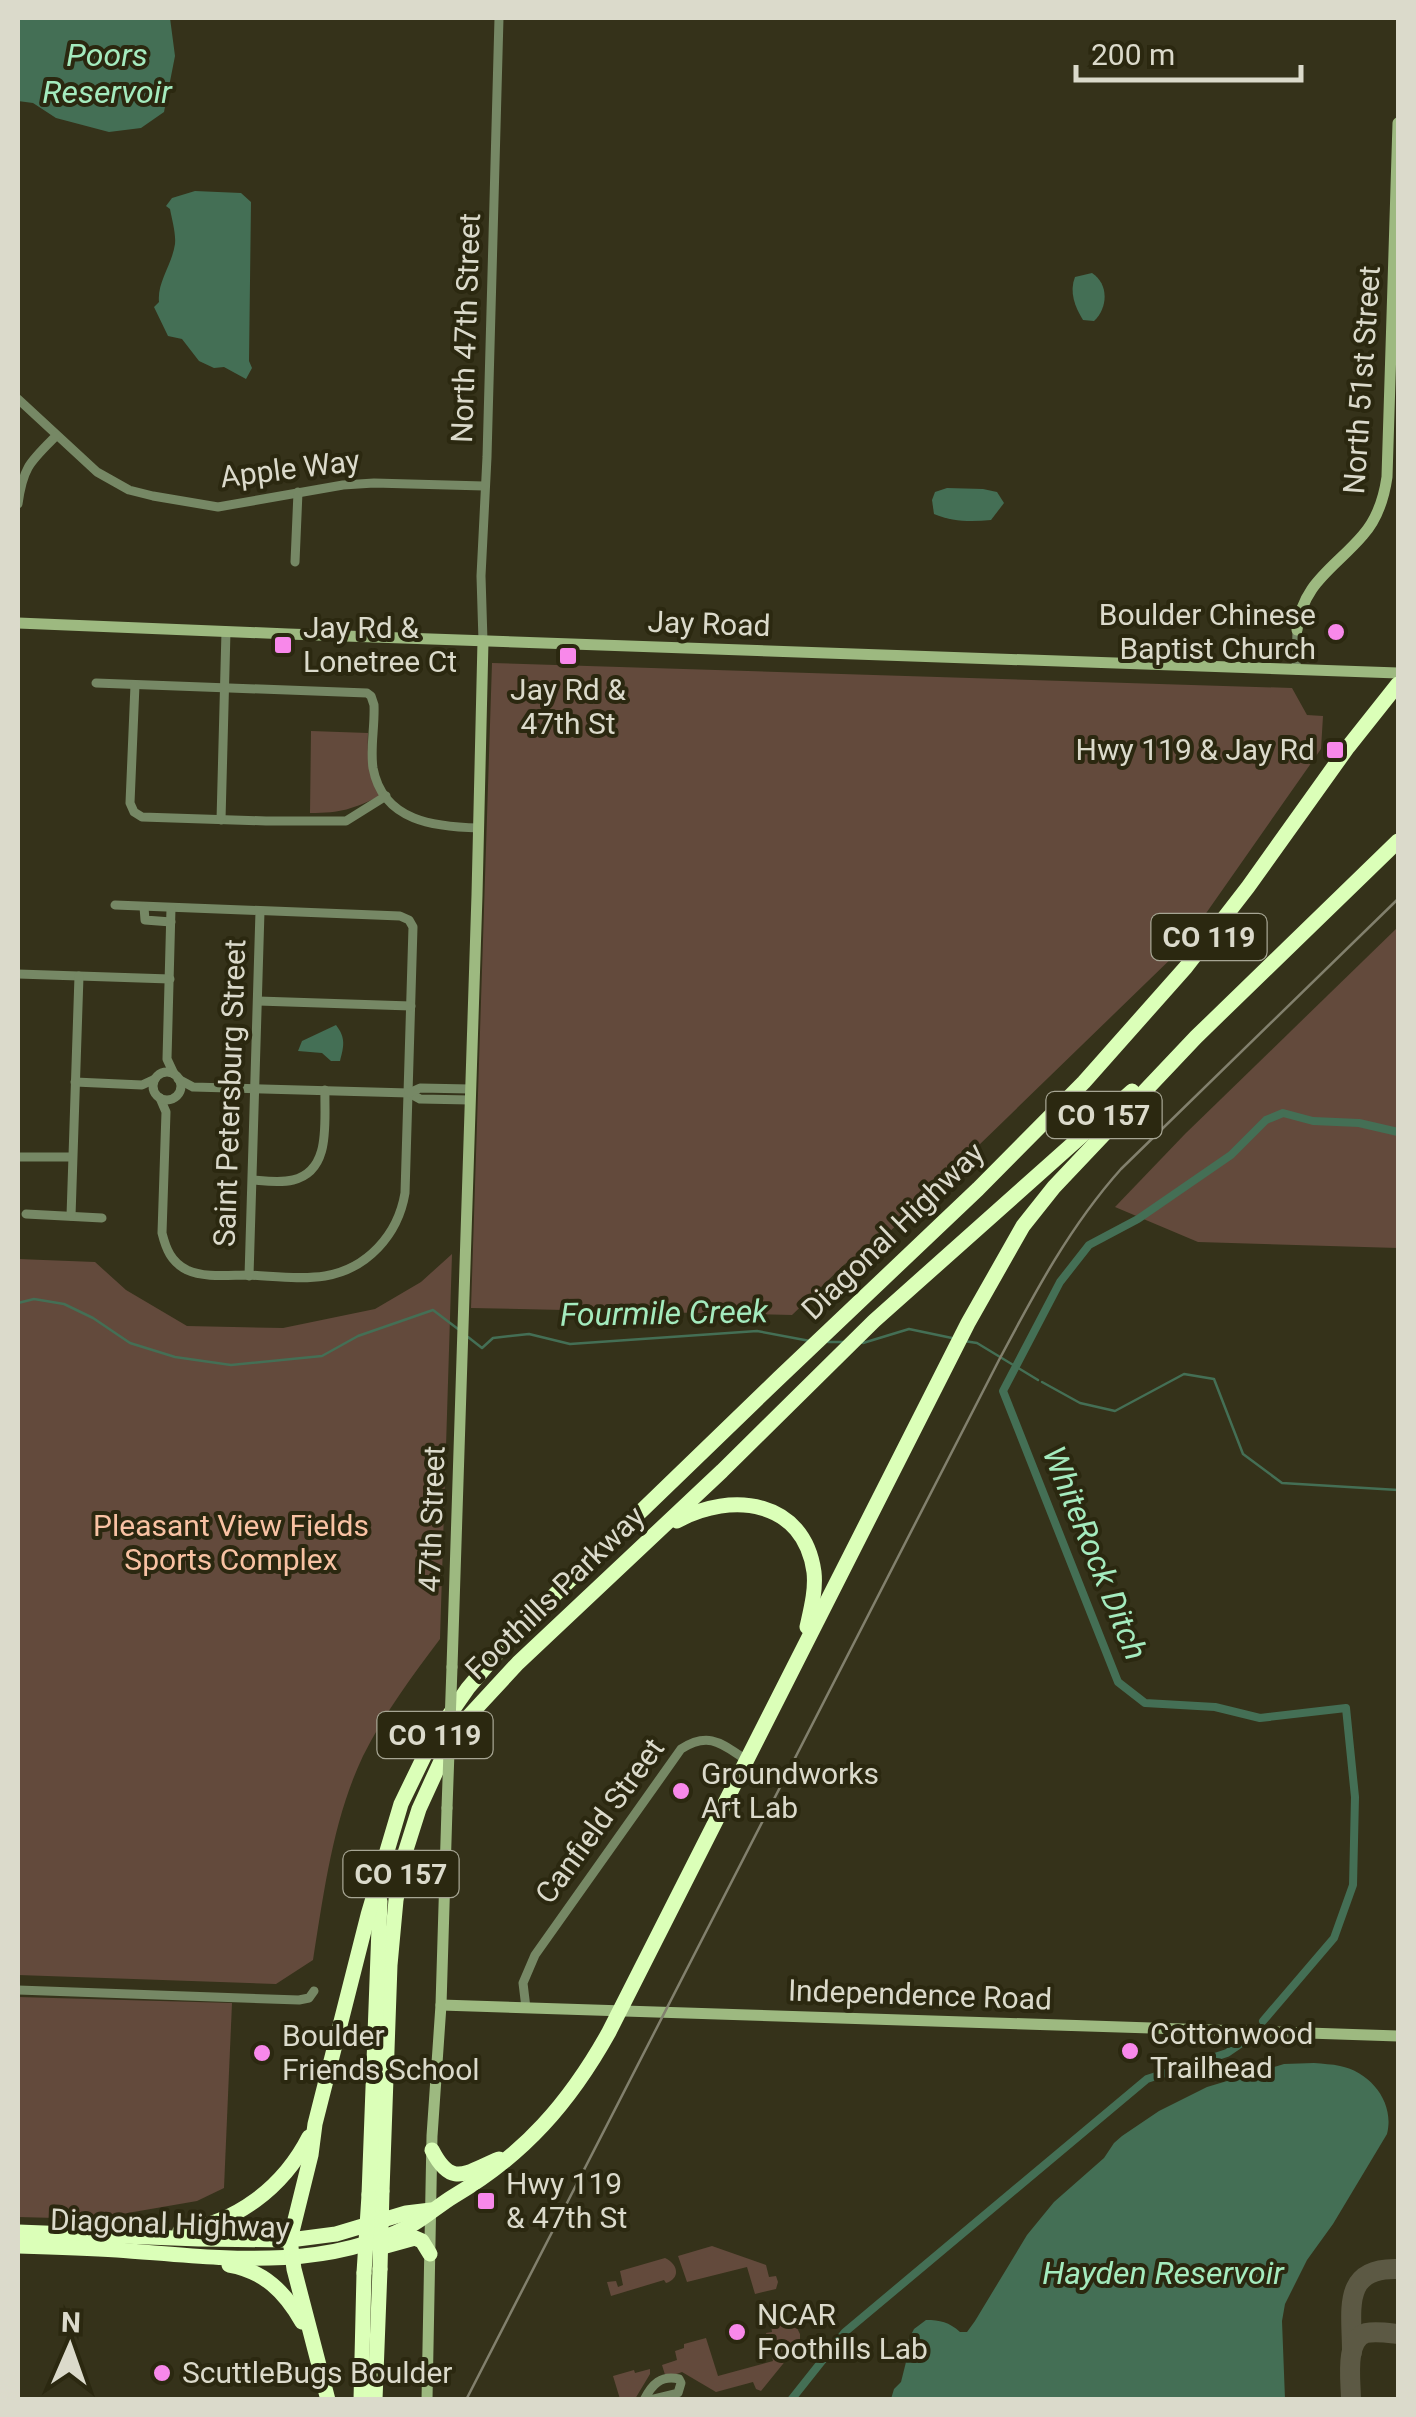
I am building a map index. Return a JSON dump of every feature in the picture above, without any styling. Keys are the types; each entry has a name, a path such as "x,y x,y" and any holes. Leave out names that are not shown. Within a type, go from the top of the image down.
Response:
{"highway":[{"name":"Diagonal Highway","path":"386,1852 421,1758 468,1688 513,1635 1084,1082 1186,967 1398,684"},
{"name":"CO 119","path":"804,1646 968,1323 1008,1250 1038,1206 1196,1037 1398,841"},
{"name":"Foothills Parkway","path":"375,2193 396,1900 411,1830 428,1786 468,1718 494,1686 874,1321 1070,1144 1196,1037"},
{"path":"660,1530 700,1510 730,1503 760,1506 787,1522 805,1544 814,1568 804,1646"},
{"name":"Diagonal Highway","path":"18,2246 201,2257 300,2257 354,2247 412,2225 512,2156 544,2126 594,2060 804,1646"},
{"name":"CO 119","path":"144,2236 208,2226 236,2214 289,2168 304,2147 315,2124 386,1852"},
{"name":"Foothills Parkway","path":"361,2400 372,2271 379,1913 386,1852"},
{"path":"315,2124 290,2240 300,2257 313,2344 328,2400"},
{"path":"432,2150 441,2168 452,2174 464,2174 512,2156"},
{"name":"Diagonal Highway","path":"18,2232 290,2240 336,2234 406,2213 431,2210"},
{"path":"300,2257 338,2259 415,2238 422,2241 430,2254"},
{"path":"120,2250 140,2256 234,2266 259,2274 289,2300 313,2344"},
{"name":"Foothills Parkway","path":"372,2271 375,2400"}],"street":[{"name":"North 47th Street","path":"483,641 481,576 500,18"},
{"name":"North 51st Street","path":"1296,670 1297,630 1308,594 1363,535 1385,493 1398,124"},
{"name":"Apple Way","path":"18,399 97,472 153,496 234,506 298,492 374,483 484,486"},
{"path":"18,504 29,463 56,436"},
{"path":"296,562 298,492"},
{"name":"Jay Road","path":"18,622 1398,673"},
{"path":"221,820 226,631"},
{"name":"47th Street","path":"427,2400 483,641"},
{"path":"96,684 361,692 371,696 374,705 373,765 386,796 403,813 424,822 479,828"},
{"path":"134,685 130,803 142,817 346,821 386,796"},
{"path":"114,905 400,916 409,920 413,935 403,1203 397,1222 379,1248 356,1265 311,1278 194,1273 177,1263 165,1246 162,1233 166,1112 158,1095 158,1076 168,1059"},
{"path":"144,907 147,921 170,922"},
{"path":"166,1112 180,1085 168,1059 171,908"},
{"name":"Saint Petersburg Street","path":"249,1276 260,912"},
{"path":"18,974 170,979"},
{"path":"71,1216 78,976"},
{"path":"258,1001 411,1006"},
{"path":"142,1085 158,1076 176,1076 193,1086 409,1093 420,1098 470,1095"},
{"path":"75,1082 142,1085 158,1095 175,1096 193,1086"},
{"path":"253,1180 287,1182 313,1169 323,1148 325,1090"},
{"path":"18,1157 72,1157"},
{"path":"26,1214 102,1218"},
{"name":"Canfield Street","path":"504,2007 517,1995 535,1955 682,1749 693,1741 708,1740 746,1759"},
{"path":"522,1983 526,2008"},
{"path":"18,1990 299,2000 309,1998 314,1991"},
{"name":"Independence Road","path":"440,2006 1398,2036"}],"green space":[{"path":"492,663 1292,688 1307,715 1323,716 1321,749 1181,949 879,1242 845,1264 792,1315 471,1308"},
{"path":"311,731 368,733 370,765 380,796 347,809 310,813"},
{"path":"1398,927 1398,1248 1198,1242 1115,1207 1185,1134"},
{"name":"Pleasant View Fields Sports Complex","path":"452,1254 440,1639 380,1725 353,1780 331,1856 313,1960 276,1984 18,1975 18,1259 95,1262 126,1290 187,1326 283,1328 375,1309 421,1282"},
{"path":"18,1997 232,2003 224,2188 197,2201 93,2219 18,2217"},
{"path":"712,2246 766,2265 769,2277 776,2276 776,2289 755,2294 747,2267 687,2282 678,2256"},
{"path":"665,2258 676,2271 671,2281 611,2296 607,2282 623,2285 620,2271"},
{"path":"771,2326 796,2326 800,2343 761,2391 753,2382 716,2392 682,2372 666,2378 662,2365 677,2360 675,2351 706,2338 718,2376 773,2361 766,2333 772,2332"},
{"path":"650,2369 635,2399 620,2399 613,2376"}],"water":[{"name":"Poors Reservoir","path":"18,18 170,18 175,56 164,112 141,128 109,132 56,118 33,103 18,101"},
{"path":"195,191 241,193 251,202 252,368 246,379 224,367 214,368 199,361 182,339 168,336 154,307 159,302 160,287 175,244 170,209 166,206 172,198"},
{"path":"1092,273 1105,296 1094,321 1083,320 1073,294 1075,277"},
{"path":"947,488 997,492 1004,503 991,520 948,519 934,514 932,500 935,492"},
{"path":"336,1025 343,1042 340,1061 331,1061 322,1053 298,1051 302,1041"},
{"name":"Hayden Reservoir","path":"1314,2063 1351,2069 1371,2082 1384,2100 1389,2122 1387,2134 1307,2260 1285,2304 1285,2399 891,2399 901,2382 908,2354 906,2345 914,2329 931,2320 967,2332 1027,2235 1054,2202 1104,2158 1122,2136 1159,2111 1207,2087 1284,2064"}],"waterway":[{"name":"WhiteRock Ditch","path":"1263,2021 1334,1938 1353,1885 1355,1797 1346,1708 1260,1718 1215,1707 1145,1703 1118,1682 1003,1391 1060,1282 1089,1245 1138,1219 1231,1155 1266,1120 1283,1113 1313,1121 1359,1123 1398,1132"},
{"path":"18,1303 34,1299 64,1304 130,1343 175,1357 231,1365 322,1356 358,1336 433,1310 458,1329"},
{"name":"Fourmile Creek","path":"863,1343 909,1329 952,1338"},
{"name":"Fourmile Creek","path":"468,1337 482,1348 493,1338 529,1334 570,1344 757,1331 810,1341"},
{"name":"Fourmile Creek","path":"964,1341 977,1343 1038,1380"},
{"name":"Fourmile Creek","path":"828,1342 845,1342"},
{"name":"Fourmile Creek","path":"1042,1382 1080,1403 1115,1411 1184,1374 1214,1379 1243,1454 1282,1483 1398,1490"},
{"path":"791,2400 845,2332 1147,2079 1227,2053 1252,2036"}],"taxiway":[{"path":"1352,2352 1352,2307 1358,2283 1380,2270 1398,2269"},
{"path":"1351,2400 1350,2362 1354,2344 1370,2332 1398,2334"}],"railway":[{"path":"466,2400 999,1360 1054,1260 1121,1169 1398,899"}],"place":[{"name":"Boulder Chinese Baptist Church","path":"1336,632"},
{"name":"Jay Rd & Lonetree Ct","path":"283,645"},
{"name":"Jay Rd & 47th St","path":"568,656"},
{"name":"Hwy 119 & Jay Rd","path":"1335,750"},
{"name":"Groundworks Art Lab","path":"681,1791"},
{"name":"Cottonwood Trailhead","path":"1130,2051"},
{"name":"Boulder Friends School","path":"262,2053"},
{"name":"Hwy 119 & 47th St","path":"486,2201"},
{"name":"NCAR Foothills Lab","path":"737,2332"},
{"name":"ScuttleBugs Boulder","path":"162,2373"}]}
